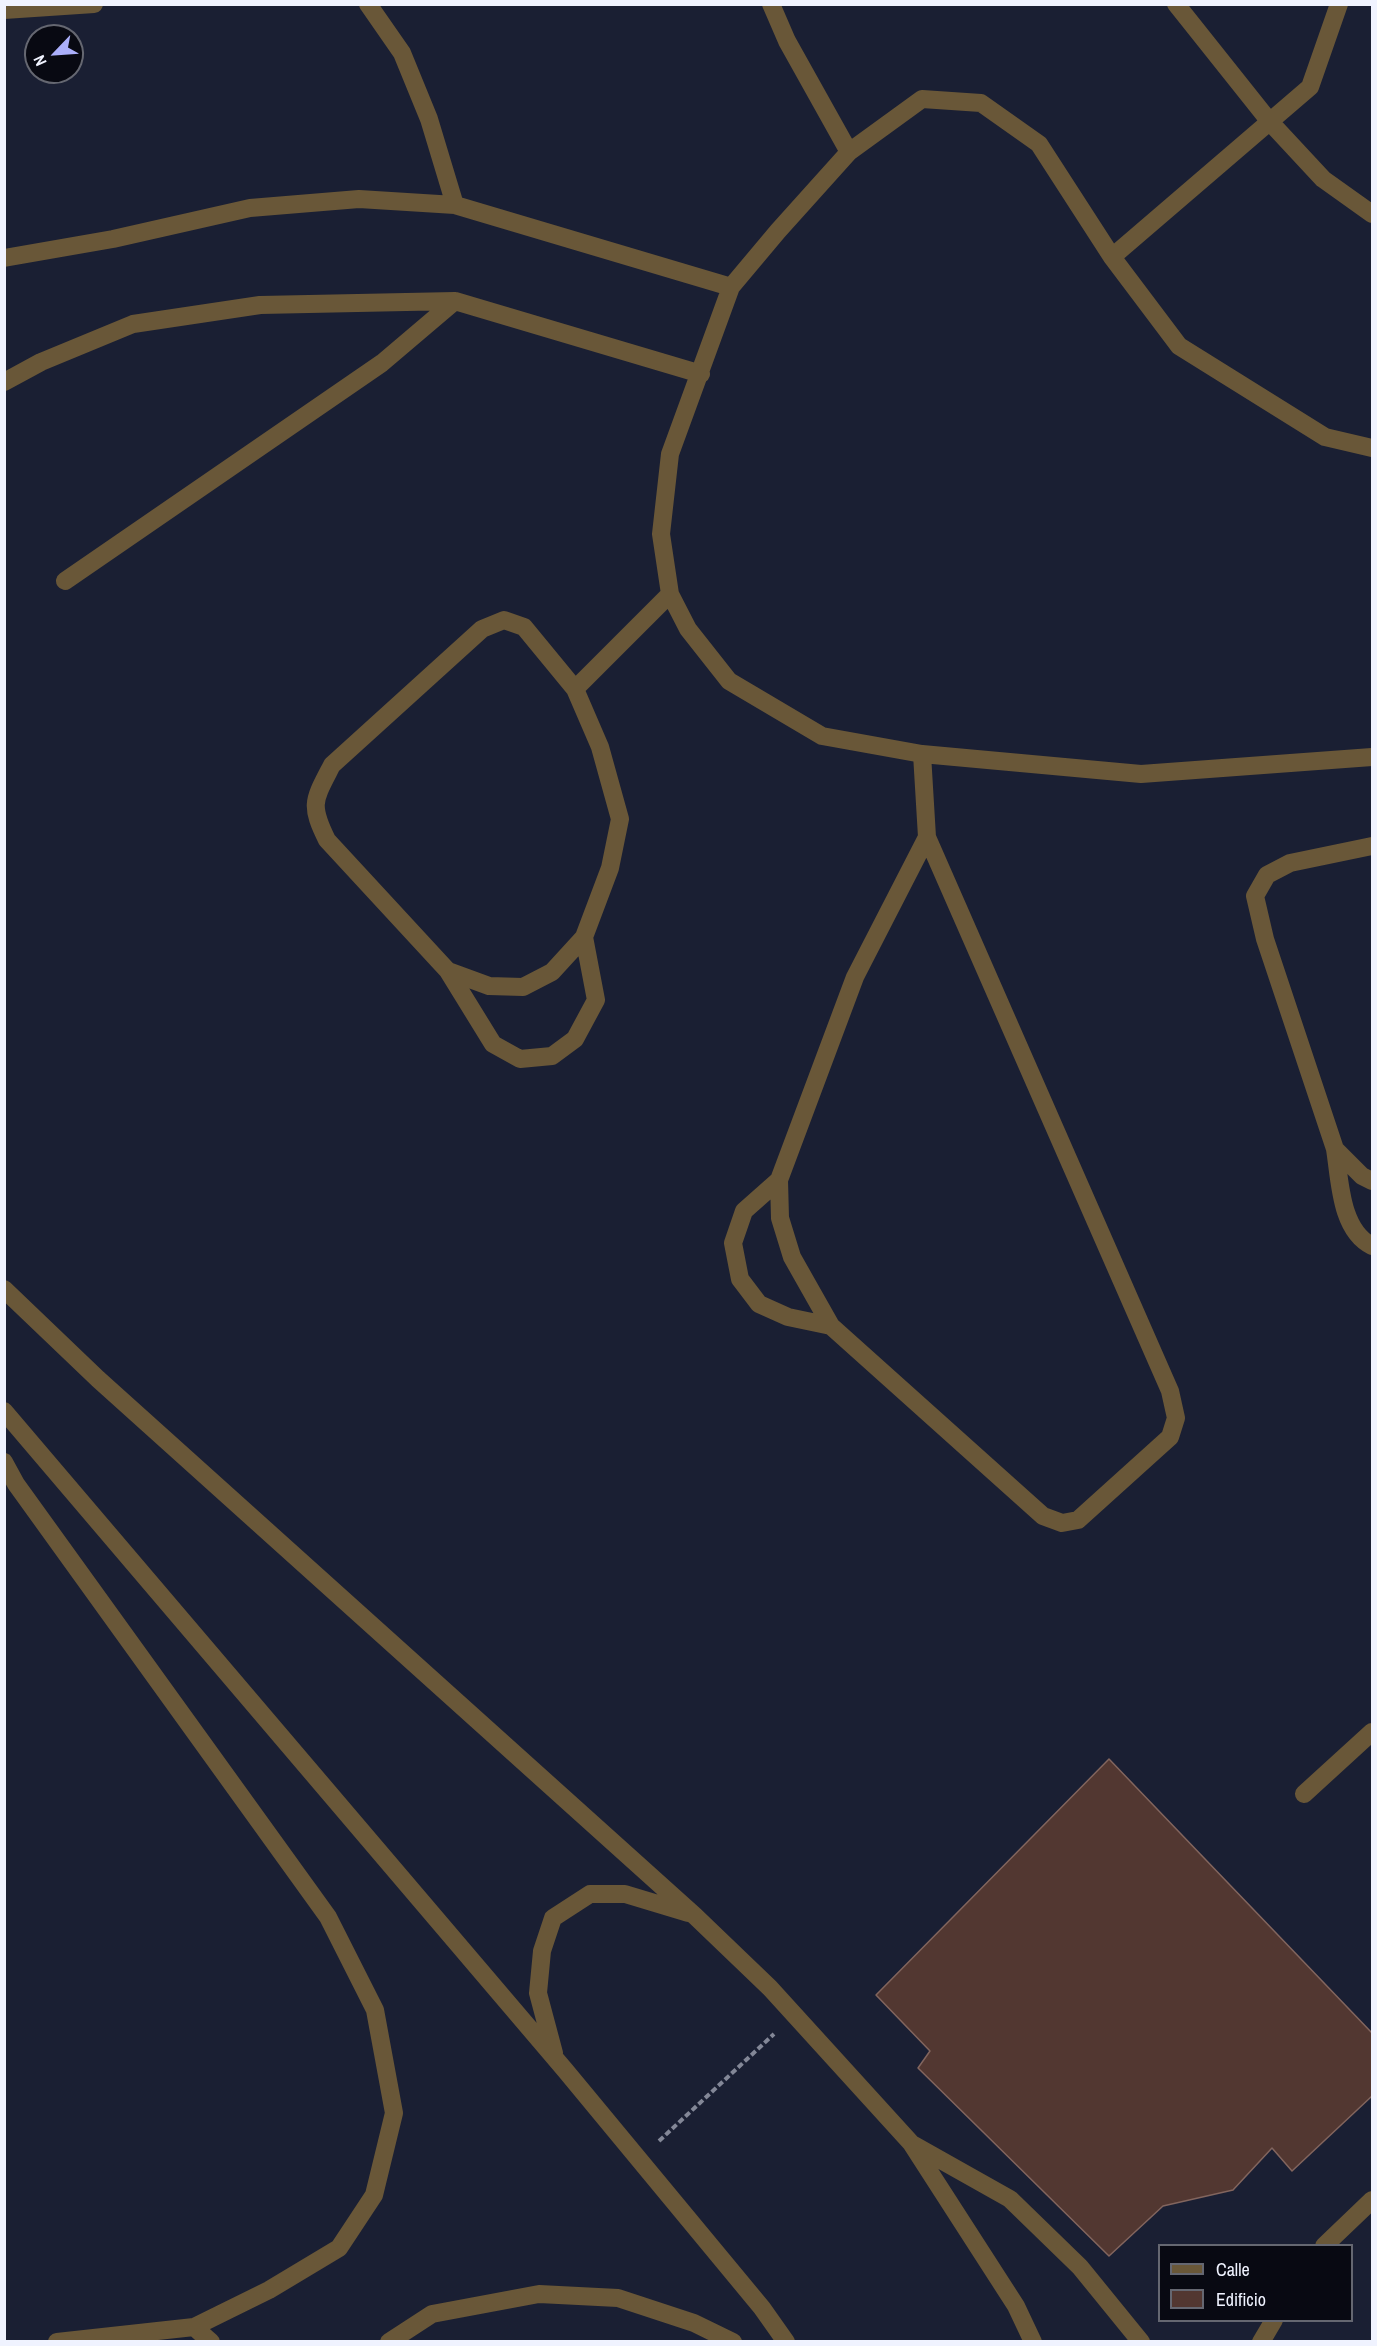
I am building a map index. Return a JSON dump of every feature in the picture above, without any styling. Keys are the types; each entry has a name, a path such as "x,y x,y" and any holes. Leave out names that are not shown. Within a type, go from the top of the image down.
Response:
{"street":[{"path":"4,10 94,4"},
{"path":"363,4 368,5 402,53 429,119 455,205"},
{"path":"771,4 787,41 849,152"},
{"path":"1176,4 1270,122 1323,179 1372,214"},
{"path":"1112,257 1310,87 1339,4"},
{"path":"1372,448 1325,437 1179,346 1112,257 1039,144 981,104 922,99 849,152 731,287 670,454 661,534 670,594 688,629 729,681 822,736 922,754 1141,774 1372,757"},
{"path":"4,258 113,239 249,208 359,199 455,205 731,287"},
{"path":"4,382 41,362 133,324 260,305 455,301 701,374"},
{"path":"65,581 382,363 455,301"},
{"path":"575,689 670,594"},
{"path":"448,971 489,986 523,987 552,972 584,937 610,868 620,819 600,747 575,689 524,627 504,620 482,629 332,765 317,794 315,816 327,840 448,971 493,1044 520,1059 552,1056 575,1039 596,1000 584,937"},
{"path":"922,754 927,837 1170,1391 1176,1418 1170,1437 1078,1520 1062,1523 1043,1516 831,1326 792,1257 780,1218 779,1180 855,977 927,837"},
{"path":"1372,846 1290,863 1267,875 1255,896 1265,939 1335,1149 1345,1210 1361,1240 1372,1246"},
{"path":"1335,1149 1362,1176 1372,1181"},
{"path":"779,1180 744,1211 733,1243 740,1279 759,1304 789,1317 831,1326"},
{"path":"4,1289 107,1387 695,1916 770,1988 911,2143 1016,2306 1032,2342"},
{"path":"4,1411 556,2059 762,2308 786,2342"},
{"path":"4,1462 16,1484 102,1605 328,1917 375,2010 394,2113 374,2195 339,2248 269,2290 194,2327 57,2342"},
{"path":"1304,1794 1372,1732"},
{"path":"556,2059 538,1993 542,1950 553,1918 590,1894 625,1894 695,1916"},
{"path":"911,2143 1010,2199 1080,2267 1141,2342"},
{"path":"1326,2244 1372,2200"},
{"path":"389,2342 432,2314 538,2294 618,2298 694,2323 733,2342"},
{"path":"1261,2342 1273,2322"},
{"path":"194,2327 211,2342"}],"path":[{"path":"639,2159 794,2015"}],"building":[{"path":"1109,1759 1372,2033 1372,2096 1292,2171 1272,2148 1233,2190 1163,2206 1109,2256 918,2068 930,2051 876,1995"}]}
